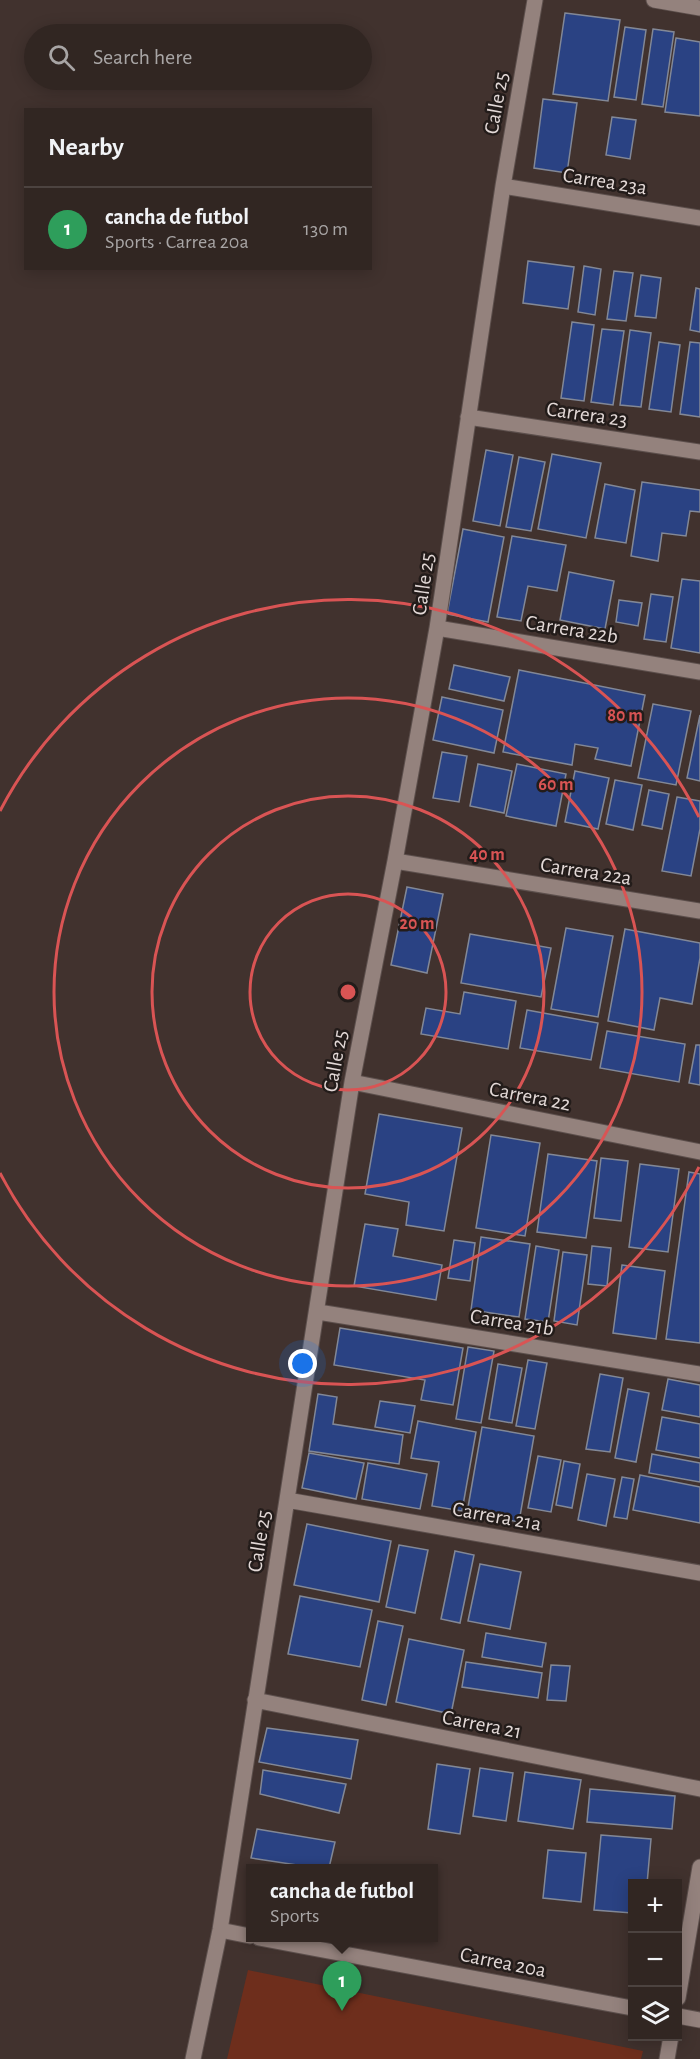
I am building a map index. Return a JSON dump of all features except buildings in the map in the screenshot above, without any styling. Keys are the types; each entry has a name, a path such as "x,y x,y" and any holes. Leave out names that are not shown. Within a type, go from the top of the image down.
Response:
{"street":[{"name":"Calle 25","path":"193,2059 220,1930 352,1082 437,628 503,186 535,0"},
{"path":"654,0 700,8"},
{"name":"Carrea 23a","path":"503,186 700,218"},
{"name":"Carrera 23","path":"468,417 700,452"},
{"name":"Carrera 22b","path":"437,628 700,672"},
{"name":"Carrera 22a","path":"395,861 700,911"},
{"name":"Carrera 22","path":"352,1082 700,1152"},
{"name":"Carrea 21b","path":"318,1312 700,1374"},
{"name":"Carrera 21a","path":"286,1500 700,1573"},
{"name":"Carrera 21","path":"255,1700 700,1789"},
{"path":"680,1987 700,1867"},
{"path":"220,1930 246,1935"},
{"name":"Carrea 20a","path":"280,1942 628,2007"},
{"path":"682,2017 700,2020"},
{"path":"667,2059 670,2041"}],"shaded area":[{"path":"248,1970 643,2051 641,2059 227,2059"}],"place":[{"name":"cancha de futbol","path":"342,2011"}]}
